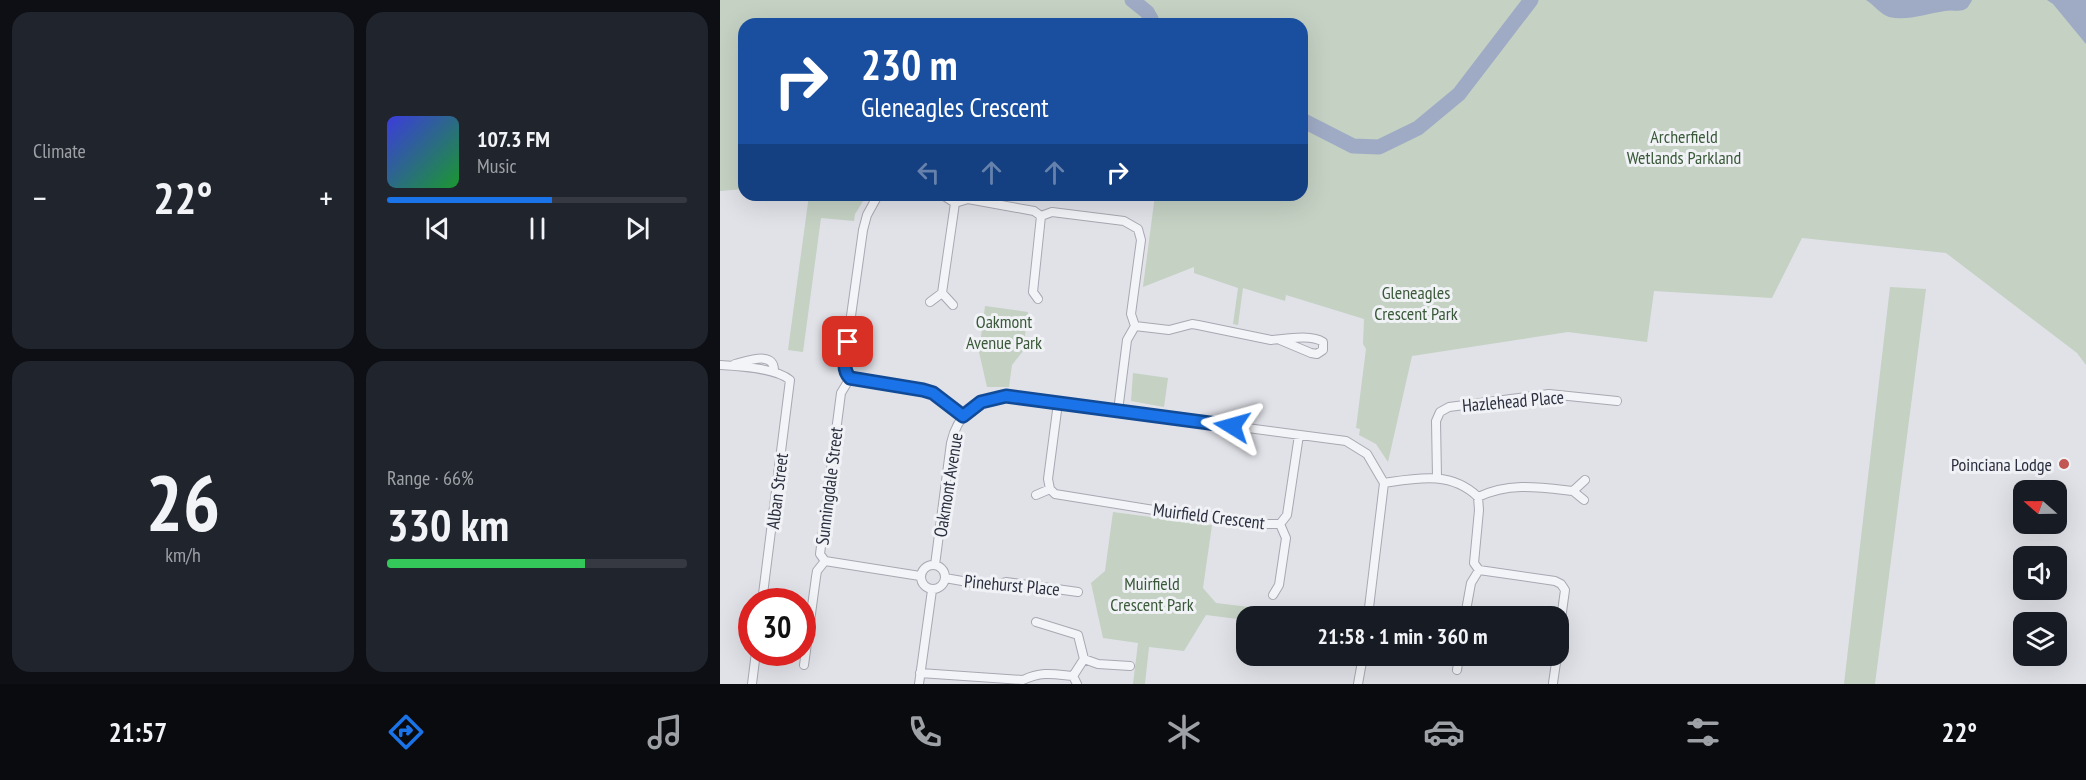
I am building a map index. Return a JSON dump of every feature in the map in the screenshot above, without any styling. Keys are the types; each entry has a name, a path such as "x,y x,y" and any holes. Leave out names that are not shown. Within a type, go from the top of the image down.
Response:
{"street":[{"path":"874,201 863,230 844,366 846,373 850,378 933,393 963,416"},
{"path":"952,201 955,203 964,201"},
{"path":"974,201 1034,211 1041,216"},
{"path":"1000,201 1000,205"},
{"path":"930,302 942,293 955,203"},
{"path":"1041,216 1052,212 1124,221 1138,229 1141,240 1131,314 1136,326"},
{"path":"1038,299 1033,292 1041,216"},
{"path":"942,293 953,305"},
{"path":"1136,326 1169,330 1192,324 1265,339 1318,339 1323,342 1323,350 1317,354 1311,353 1280,340"},
{"path":"1118,411 1127,340 1136,326"},
{"path":"720,365 774,372 774,365 765,358 730,366"},
{"name":"Alban Street","path":"764,588 790,380 774,372"},
{"name":"Sunningdale Street","path":"814,588 817,571 825,561 820,554 831,465 842,393 850,378"},
{"name":"Hazlehead Place","path":"1437,477 1436,421 1440,412 1449,407 1549,394 1617,401"},
{"name":"Oakmont Avenue","path":"935,565 951,443 956,426 963,416 981,402 998,397 1346,441 1367,454 1384,483"},
{"path":"1036,495 1050,489 1048,479 1058,403"},
{"name":"Muirfield Crescent","path":"1050,489 1055,494 1065,497 1166,512 1280,524 1287,515 1299,435"},
{"path":"1369,606 1384,483 1425,477 1437,477 1463,484 1478,497 1474,563 1479,570 1555,581 1565,590 1563,606"},
{"path":"1573,491 1585,480"},
{"path":"1478,497 1491,490 1516,486 1573,491 1584,500"},
{"path":"1273,595 1279,585 1286,538 1280,524"},
{"path":"825,561 920,576"},
{"path":"920,576 927,566 935,565 942,568 945,578 942,585 932,590"},
{"path":"1467,606 1470,583 1479,570"},
{"path":"920,576 922,583 932,590"},
{"name":"Pinehurst Place","path":"945,578 991,586 1006,582 1078,592"},
{"path":"919,684 932,590"},
{"path":"920,673 1023,680 1037,674 1048,673 1075,680 1084,659 1078,635 1036,622"},
{"path":"1084,659 1098,664 1130,666"},
{"path":"752,684 754,666"},
{"path":"1359,684 1361,666"},
{"path":"1457,670 1458,666"},
{"path":"1553,683 1556,666"}],"green space":[{"name":"Archerfield Wetlands Parkland","path":"720,0 2086,0 2086,365 2077,353 1946,253 1802,238 1772,298 1654,291 1647,342 1568,332 1412,356 1388,462 1376,444 1359,435 1360,429 1356,428 1366,349 1363,344 1364,319 1286,295 1285,301 1243,288 1238,325 1233,324 1238,288 1194,273 1194,267 1143,287 1154,201 1308,201 1308,18 738,18 738,190 720,191"},
{"path":"808,201 863,201 855,214 854,221 821,218 803,352 788,350"},
{"path":"1890,287 1926,289 1875,684 1844,684"},
{"name":"Oakmont Avenue Park","path":"985,306 1028,312 1023,351 1012,365 1009,387 987,387 979,352"},
{"path":"1133,373 1168,378 1164,407 1131,401"},
{"name":"Muirfield Crescent Park","path":"1113,512 1212,525 1203,588 1216,603 1241,606 1236,606 1236,619 1206,615 1184,651 1149,647 1145,684 1133,684 1138,643 1103,638 1091,583 1105,571"}],"water":[{"path":"1866,0 1972,0 1967,8 1962,10 1903,18 1886,16"},
{"path":"2047,0 2086,0 2086,44 2053,4"}],"waterway":[{"path":"1132,0 1147,12 1150,18"},
{"path":"1308,123 1353,146 1379,147 1418,128 1459,94 1531,0"}],"place":[{"name":"Poinciana Lodge","path":"2064,464"}],"route":[{"path":"848,342 844,366 850,378 933,393 963,416 981,402 1006,396 1232,426"}],"park label":[{"name":"Gleneagles Crescent Park","path":"1416,302"}]}
